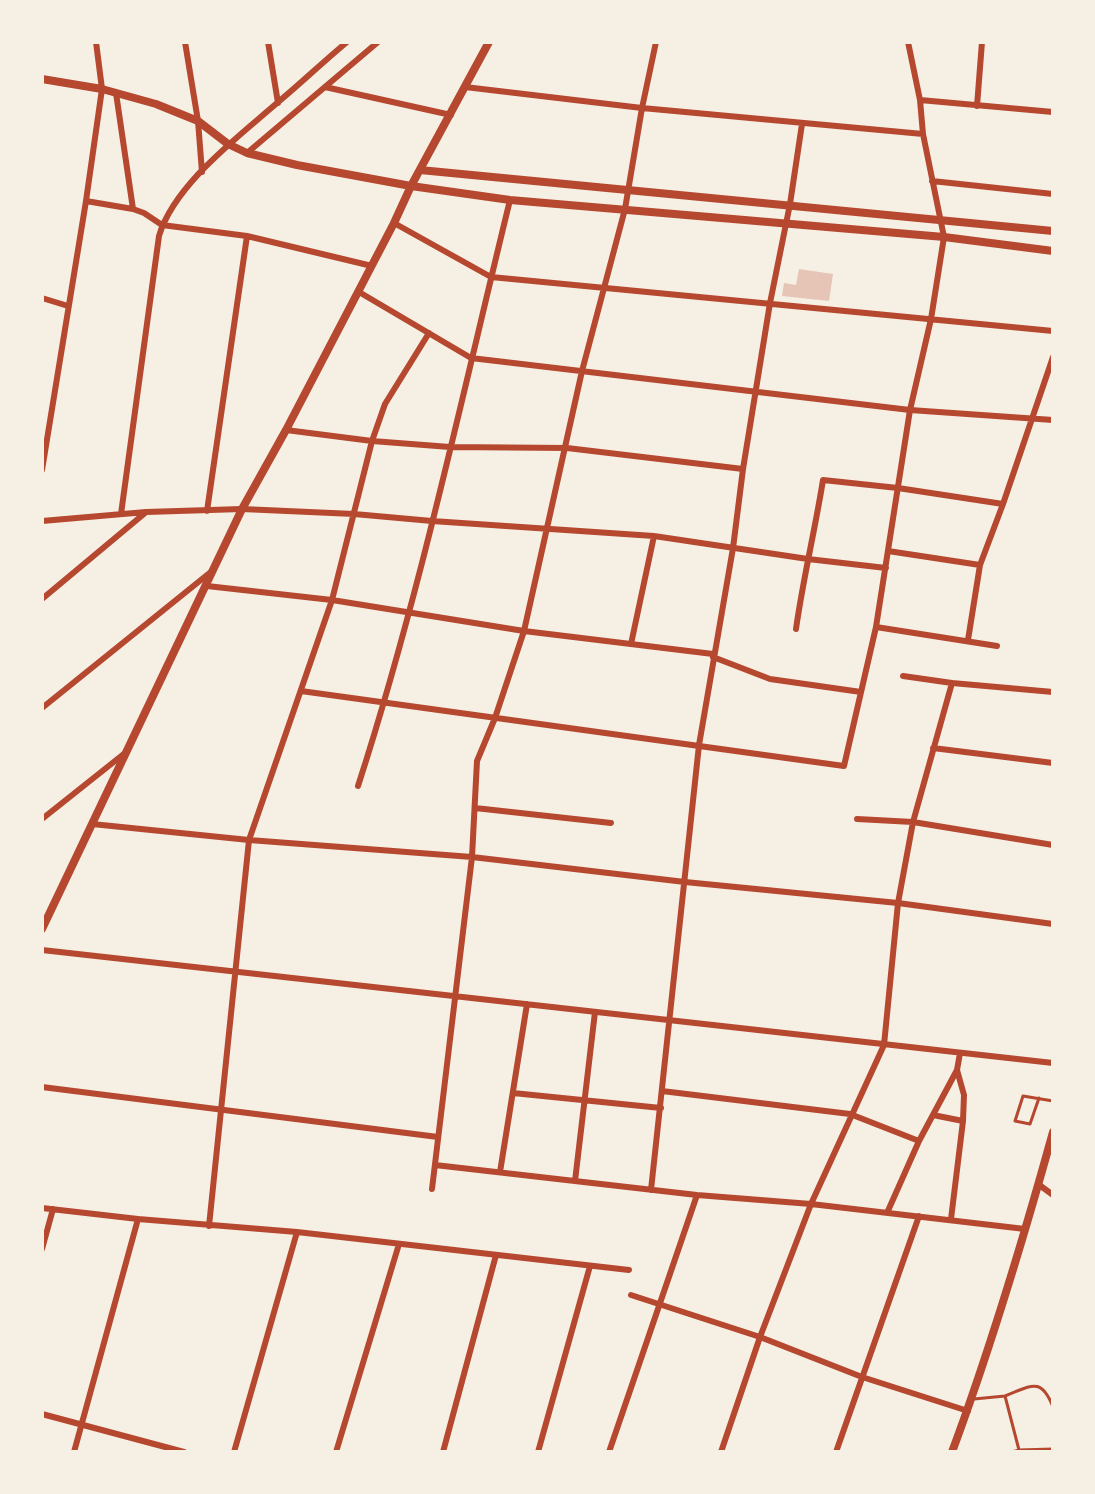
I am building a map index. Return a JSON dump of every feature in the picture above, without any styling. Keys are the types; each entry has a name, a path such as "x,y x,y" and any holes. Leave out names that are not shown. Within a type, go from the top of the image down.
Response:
{"street":[{"path":"42,470 102,89 96,42"},
{"path":"185,42 198,121 202,172"},
{"path":"268,42 278,103"},
{"path":"121,514 162,225 173,204 228,144 347,42"},
{"path":"247,153 378,42"},
{"path":"43,925 242,509 359,292 411,186 489,42"},
{"path":"432,1189 472,857 477,761 495,718 524,631 567,448 582,371 625,209 656,42"},
{"path":"301,691 844,766 876,627 910,410 931,319 944,237 923,134 920,100 908,42"},
{"path":"977,105 982,42"},
{"path":"42,79 102,89 156,104 198,121 228,144 247,153 297,165 411,186 510,200 944,237 1053,251"},
{"path":"326,87 451,115"},
{"path":"465,87 642,108 923,134"},
{"path":"116,93 133,209"},
{"path":"920,100 1053,112"},
{"path":"651,1190 699,745 733,548 743,469 770,303 787,223 802,124"},
{"path":"420,170 1053,231"},
{"path":"932,181 1053,194"},
{"path":"358,786 410,614 510,200"},
{"path":"86,201 133,209 144,213 162,225 247,236 372,266"},
{"path":"394,224 491,277 1053,332"},
{"path":"207,511 247,236"},
{"path":"359,292 471,358 910,410 1053,420"},
{"path":"42,298 68,306"},
{"path":"210,1226 249,840 333,600 372,441 385,404 429,333"},
{"path":"968,640 980,565 1053,357"},
{"path":"286,430 372,441 450,447 567,448 743,469"},
{"path":"796,629 823,480 898,488 1003,504"},
{"path":"42,521 146,512 242,509 354,514 654,536 886,568"},
{"path":"42,599 146,512"},
{"path":"631,644 654,536"},
{"path":"888,551 980,565"},
{"path":"42,708 214,569"},
{"path":"207,586 333,600 524,631 713,656 770,679 861,692"},
{"path":"876,627 997,646"},
{"path":"903,676 1053,692"},
{"path":"721,1452 760,1337 811,1204 850,1114 884,1045 898,903 913,822 952,683"},
{"path":"933,748 1053,763"},
{"path":"42,819 126,753"},
{"path":"475,808 611,823"},
{"path":"857,819 913,822 1053,845"},
{"path":"92,824 249,840 472,857 685,882 898,903 1053,924"},
{"path":"42,950 1053,1063"},
{"path":"500,1172 527,1004"},
{"path":"575,1181 595,1012"},
{"path":"887,1213 919,1141 957,1070 960,1053"},
{"path":"951,1219 963,1121 964,1095 957,1070"},
{"path":"42,1087 438,1137"},
{"path":"662,1091 850,1114 919,1141"},
{"path":"513,1093 661,1108"},
{"path":"933,1115 963,1121"},
{"path":"952,1452 968,1411 1053,1132"},
{"path":"435,1165 697,1195 951,1219 1025,1229"},
{"path":"1038,1184 1053,1195"},
{"path":"609,1452 697,1195"},
{"path":"42,1208 210,1226 297,1232 629,1270"},
{"path":"42,1249 53,1209"},
{"path":"836,1452 919,1216"},
{"path":"74,1452 138,1219"},
{"path":"234,1452 297,1232"},
{"path":"336,1452 399,1244"},
{"path":"443,1452 496,1255"},
{"path":"538,1452 590,1266"},
{"path":"631,1295 760,1337 862,1377 968,1411"},
{"path":"42,1414 184,1452"},
{"path":"152,1452 154,1443"}],"lane":[{"path":"1039,1098 1030,1124 1015,1121 1023,1096 1039,1098 1053,1101"},
{"path":"971,1400 1005,1396 1030,1386 1041,1388 1047,1393 1053,1407"},
{"path":"1005,1396 1020,1450"},
{"path":"1012,1452 1053,1449"}],"building":[{"path":"799,269 833,274 829,301 782,296 784,283 796,285"}]}
